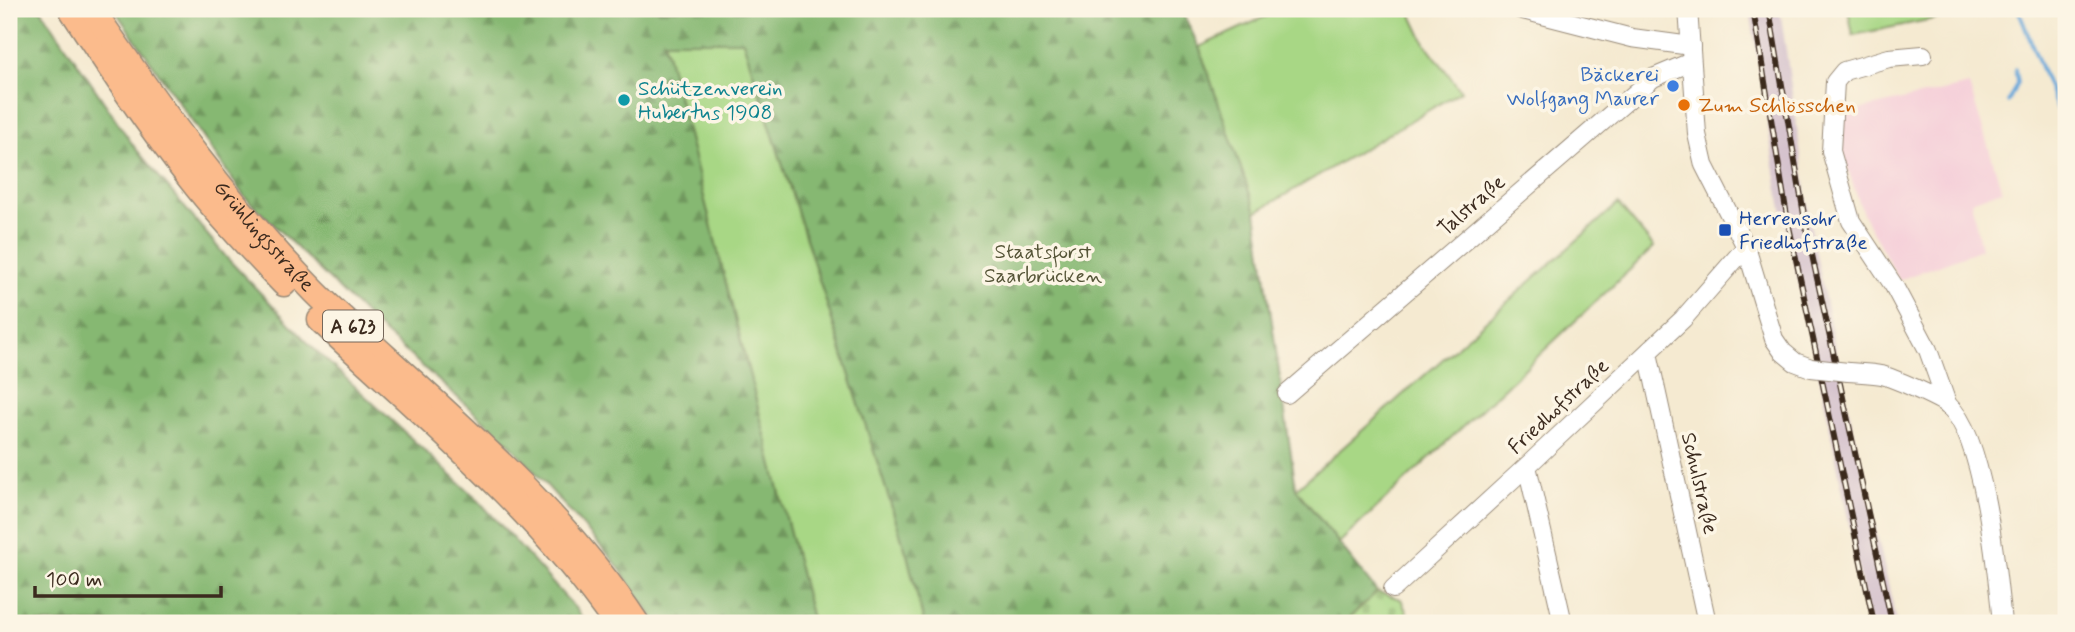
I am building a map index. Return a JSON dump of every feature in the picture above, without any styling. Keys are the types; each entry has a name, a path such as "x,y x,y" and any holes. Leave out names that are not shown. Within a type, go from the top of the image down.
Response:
{"highway":[{"name":"A 623","path":"71,9 153,128 240,238 302,302 526,514 574,569 615,623"},
{"name":"Grühlingsstraße","path":"92,9 203,167 254,228 316,293 481,444 539,502 587,557 637,623"}],"street":[{"path":"1519,9 1691,54"},
{"path":"1688,9 1697,134 1704,165 1746,247 1774,339 1783,352 1795,362 1811,368 1883,375 1948,406"},
{"name":"Talstraße","path":"1287,394 1653,78 1691,54"},
{"path":"1923,55 1889,58 1844,71 1835,82 1830,151 1850,221 1894,286 1928,350 1948,406 1958,418 1967,437 1987,503 2002,623"},
{"name":"Friedhofstraße","path":"1392,589 1528,467 1684,319 1746,247"},
{"name":"Schulstraße","path":"1648,353 1707,623"},
{"path":"1528,467 1563,623"}],"shaded area":[{"path":"1750,9 1780,9 1812,234 1897,623 1869,623 1821,384 1777,185"},
{"path":"1969,85 2002,190 1971,201 1981,249 1899,280 1863,214 1840,146 1844,113"}],"green space":[{"path":"9,9 41,9 135,148 226,257 312,347 479,501 576,609 585,623 9,623"},
{"name":"Staatsforst Saarbrücken","path":"114,9 1181,9 1199,47 1256,212 1296,489 1377,592 1344,623 924,623 908,558 743,41 664,41 813,623 657,623 614,561 509,443 378,327 244,196"},
{"path":"1282,9 1409,9 1425,43 1461,91 1256,212 1199,47"},
{"path":"1848,9 1969,9 1969,12 1853,35"},
{"path":"664,41 743,41 908,558 924,623 813,623"},
{"path":"1618,204 1654,247 1339,543 1296,489"},
{"path":"1377,592 1401,599 1411,623 1344,623"}],"waterway":[{"path":"2018,9 2066,131"},
{"path":"2008,102 2017,83 2015,69"}],"railway":[{"path":"1753,9 1788,222 1874,623"},
{"path":"1769,9 1807,232 1892,623"}],"place":[{"name":"Bäckerei Wolfgang Maurer","path":"1673,86"},
{"name":"Schützenverein Hubertus 1908","path":"624,100"},
{"name":"Zum Schlösschen","path":"1684,105"},
{"name":"Herrensohr Friedhofstraße","path":"1725,230"}]}
